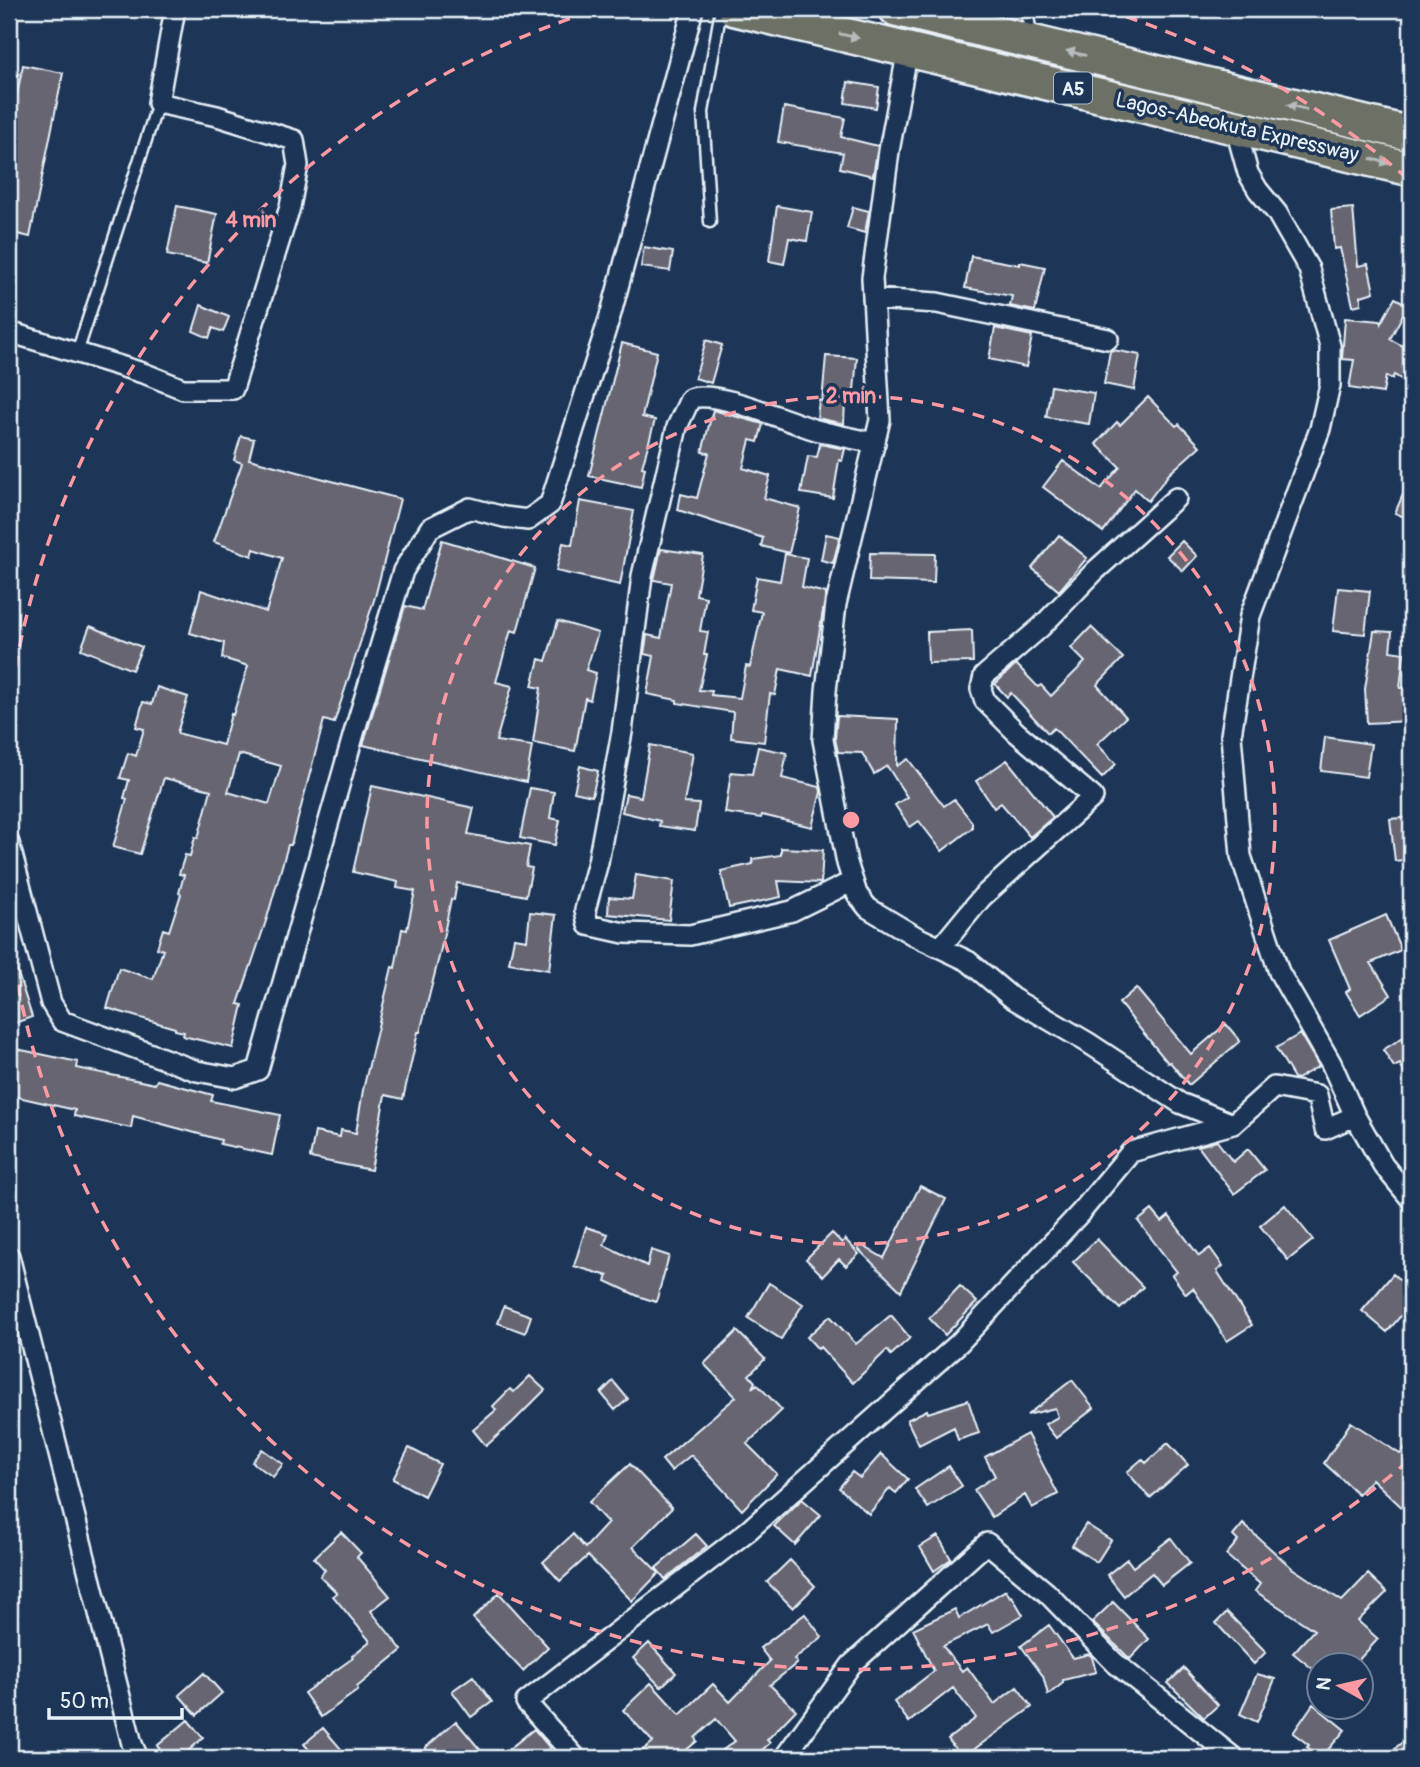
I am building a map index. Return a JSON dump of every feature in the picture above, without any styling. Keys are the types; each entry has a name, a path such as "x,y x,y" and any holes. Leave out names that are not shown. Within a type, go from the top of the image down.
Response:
{"highway":[{"name":"Lagos-Abeokuta Expressway","path":"735,9 1411,169"},
{"name":"Lagos-Abeokuta Expressway","path":"899,9 941,14 1033,42 1411,134"}],"street":[{"path":"9,332 146,374 183,389 233,389 290,207 298,165 294,140 217,116 158,103 175,9"},
{"path":"9,843 51,1003 62,1021 197,1071 235,1078 258,1070 403,571 429,528 470,508 528,520 550,504 611,313 693,9"},
{"path":"908,49 888,151 872,278 880,419 836,604 826,691 824,740 839,826 853,881 857,894 868,908 915,936 968,961 1012,998 1180,1102 1233,1124"},
{"path":"1235,126 1248,173 1258,190 1278,213 1309,269 1330,346 1329,385 1320,429 1250,616 1231,735 1241,856 1279,972 1331,1063 1355,1116 1383,1165 1411,1199"},
{"path":"873,299 937,303 1108,339"},
{"path":"853,881 792,911 690,935 624,933 588,925 586,910 598,862 622,732 642,576 677,428 690,399 719,398 816,430 875,443"},
{"path":"941,947 982,897 1093,797 1016,732 985,701 981,689 985,676 1041,627 1095,571 1175,498"},
{"path":"576,1758 526,1702 749,1530 959,1343 1081,1212 1131,1152 1233,1124 1274,1087 1317,1095 1325,1129 1355,1116"},
{"path":"9,1256 132,1744 138,1758"},
{"path":"784,1758 851,1665 987,1543 1047,1593 1115,1663 1234,1758"}],"lane":[{"path":"710,222 703,112 721,9"},
{"path":"1026,9 1033,42"},
{"path":"77,353 158,103"}],"building":[{"path":"23,65 63,73 30,237 9,232 9,132"},
{"path":"848,82 879,87 876,108 845,103"},
{"path":"784,107 845,118 841,137 878,146 873,176 840,168 843,153 778,142"},
{"path":"177,206 217,214 207,263 167,255"},
{"path":"777,206 812,212 807,241 789,238 784,264 769,261"},
{"path":"853,207 869,211 865,233 847,228"},
{"path":"1353,208 1358,266 1368,264 1374,292 1361,296 1361,304 1353,306 1340,248 1334,249 1331,210"},
{"path":"644,247 673,252 670,271 641,267"},
{"path":"971,256 1045,267 1035,311 1010,306 1012,296 965,288"},
{"path":"1395,298 1408,305 1390,339 1408,349 1406,353 1411,356 1411,385 1394,375 1392,379 1386,376 1383,393 1349,388 1354,360 1342,359 1345,318 1381,323"},
{"path":"201,305 229,317 223,332 213,328 209,338 193,331"},
{"path":"995,328 1032,336 1026,367 989,359"},
{"path":"706,340 722,345 711,383 695,378"},
{"path":"622,343 657,352 642,417 655,420 642,467 645,468 641,487 589,476"},
{"path":"1110,351 1140,355 1134,390 1104,384"},
{"path":"826,356 857,358 853,401 845,400 844,424 817,418 819,400 822,401"},
{"path":"1051,386 1094,393 1089,424 1046,417"},
{"path":"1148,397 1200,446 1169,474 1148,501 1135,489 1103,532 1043,487 1063,461 1101,489 1120,467 1096,444 1117,422 1120,425"},
{"path":"713,410 763,424 758,442 750,440 743,468 770,476 764,498 800,508 789,553 761,546 763,538 678,510 681,494 697,498 709,453 702,452"},
{"path":"241,436 254,439 249,459 400,499 375,597 334,723 324,720 291,845 288,845 238,1004 243,1005 233,1048 183,1036 184,1032 175,1028 107,1008 119,968 153,979 163,950 157,948 163,929 169,931 181,894 179,893 184,875 179,874 185,855 190,856 195,837 198,838 211,790 164,778 140,854 113,847 127,799 124,798 129,780 120,778 128,753 136,756 144,729 136,727 143,702 152,704 157,687 188,697 177,733 223,745 248,666 222,658 224,643 190,633 201,590 266,612 282,558 254,549 252,556 214,542 242,463 234,460","holes":["239,754 281,766 269,804 228,792"]},
{"path":"820,444 845,449 842,461 839,460 833,498 801,493 808,456 817,457"},
{"path":"1411,476 1411,520 1395,513"},
{"path":"580,501 634,511 620,585 556,571 563,543 572,545"},
{"path":"826,534 840,537 833,563 821,560"},
{"path":"1059,535 1087,558 1059,591 1032,568"},
{"path":"442,540 535,568 517,632 511,630 496,682 512,686 496,741 532,746 526,782 363,745 405,606 422,610"},
{"path":"1182,541 1197,556 1183,571 1167,556"},
{"path":"661,549 703,555 696,595 706,597 700,631 708,632 704,655 707,655 699,690 712,691 711,695 740,698 746,666 750,667 762,612 751,610 757,577 780,581 785,554 807,558 802,587 826,593 812,676 780,669 775,695 770,694 764,742 731,738 733,712 677,703 677,700 647,694 654,656 644,654 647,635 661,638 671,583 654,580"},
{"path":"870,553 935,554 934,583 869,581"},
{"path":"1338,588 1370,591 1365,634 1333,631"},
{"path":"558,621 598,633 586,670 596,673 590,700 585,698 575,751 533,743 541,688 532,686 539,659 546,661"},
{"path":"90,626 142,647 132,670 81,649"},
{"path":"1091,627 1123,658 1097,685 1126,717 1097,744 1116,764 1102,778 1054,728 1048,733 1011,693 1007,697 995,684 1016,664 1038,687 1041,685 1051,696 1085,662 1071,648"},
{"path":"972,630 973,662 928,663 927,632"},
{"path":"1374,631 1392,632 1390,651 1404,653 1400,688 1410,687 1411,721 1367,723 1365,689"},
{"path":"837,716 898,719 897,766 908,759 944,806 954,799 972,822 972,828 942,851 919,821 910,827 895,805 907,797 887,766 874,774 862,753 838,752 835,739"},
{"path":"1325,737 1371,744 1366,777 1321,771"},
{"path":"650,745 693,753 684,803 699,804 695,831 659,826 660,821 622,812 626,794 641,797"},
{"path":"758,747 787,753 782,778 820,787 812,827 762,815 761,818 725,813 731,772 752,774"},
{"path":"1007,760 1053,817 1030,837 1001,803 994,808 976,781"},
{"path":"580,766 598,771 592,796 574,792"},
{"path":"372,786 474,808 468,834 530,846 526,867 532,868 526,896 457,883 403,1099 385,1095 371,1170 310,1158 315,1132 340,1137 341,1130 356,1133 363,1090 392,967 395,968 402,929 407,930 415,891 397,888 398,882 353,872"},
{"path":"530,788 554,792 550,818 560,820 555,845 520,838"},
{"path":"1411,817 1411,859 1395,861 1390,819"},
{"path":"781,848 823,850 821,883 778,881 781,897 729,908 721,871 753,864 752,859 781,855"},
{"path":"636,875 674,881 669,920 608,914 609,897 632,899"},
{"path":"530,912 556,915 549,970 509,963 514,938 527,940"},
{"path":"1386,915 1401,950 1371,963 1391,995 1360,1015 1346,992 1350,989 1329,940"},
{"path":"12,955 32,1017 9,1025 9,956"},
{"path":"1136,988 1191,1054 1226,1024 1240,1041 1189,1085 1119,1003"},
{"path":"1411,1032 1411,1087 1400,1064 1394,1067 1383,1050"},
{"path":"1300,1034 1319,1066 1297,1079 1276,1048"},
{"path":"12,1048 78,1062 77,1068 155,1084 157,1080 213,1095 211,1101 280,1115 272,1155 220,1144 221,1140 133,1116 131,1128 74,1116 75,1110 9,1095"},
{"path":"1217,1141 1233,1162 1248,1149 1265,1170 1234,1194 1198,1146"},
{"path":"920,1186 946,1199 901,1291 858,1249 861,1245 884,1258"},
{"path":"1285,1205 1313,1240 1288,1260 1260,1226"},
{"path":"1152,1210 1162,1222 1169,1216 1199,1256 1210,1248 1223,1266 1217,1271 1252,1325 1227,1341 1193,1288 1186,1294 1172,1275 1177,1272 1138,1221"},
{"path":"586,1227 608,1234 604,1245 647,1266 651,1250 669,1256 656,1302 606,1281 608,1276 574,1266"},
{"path":"832,1233 842,1243 845,1239 859,1254 846,1266 839,1259 823,1276 806,1259"},
{"path":"1097,1239 1143,1287 1120,1309 1073,1262"},
{"path":"1393,1274 1411,1290 1411,1304 1387,1332 1362,1311"},
{"path":"769,1283 803,1304 781,1339 748,1318"},
{"path":"960,1286 977,1302 945,1335 929,1318"},
{"path":"504,1306 531,1316 525,1333 498,1323"},
{"path":"891,1315 910,1338 891,1355 887,1350 853,1383 820,1347 818,1349 807,1337 830,1316 856,1344"},
{"path":"737,1331 765,1359 749,1375 755,1382 752,1388 757,1384 782,1410 747,1444 777,1474 742,1510 691,1455 671,1471 662,1460 736,1397 704,1364"},
{"path":"530,1376 545,1390 486,1446 473,1430 496,1410 493,1406 510,1389 514,1392"},
{"path":"1072,1380 1094,1408 1056,1438 1045,1424 1058,1417 1055,1408 1027,1415"},
{"path":"613,1381 628,1399 615,1410 601,1393"},
{"path":"968,1400 979,1433 958,1440 954,1427 919,1445 907,1420 927,1410 928,1413"},
{"path":"1351,1422 1400,1454 1411,1442 1411,1516 1372,1479 1358,1494 1324,1463"},
{"path":"1027,1434 1058,1494 1032,1508 1025,1495 992,1517 974,1490 995,1476 985,1457"},
{"path":"1168,1443 1188,1465 1150,1498 1127,1472 1142,1459 1146,1463"},
{"path":"409,1448 440,1464 424,1496 393,1479"},
{"path":"262,1449 283,1464 273,1477 252,1462"},
{"path":"881,1454 908,1479 896,1493 890,1488 869,1514 839,1488 852,1472 860,1478"},
{"path":"630,1464 672,1508 633,1547 659,1573 632,1601 588,1556 560,1581 543,1562 573,1534 585,1548 608,1523 589,1502"},
{"path":"949,1466 962,1486 928,1508 915,1489"},
{"path":"802,1499 821,1515 795,1545 774,1526"},
{"path":"1086,1524 1111,1540 1097,1562 1072,1546"},
{"path":"1243,1524 1292,1568 1342,1601 1368,1574 1387,1592 1358,1621 1378,1639 1366,1652 1304,1652 1304,1662 1293,1653 1314,1630 1255,1591 1260,1584 1226,1555 1238,1541 1233,1536"},
{"path":"341,1532 361,1553 357,1557 390,1596 371,1611 402,1650 357,1687 358,1690 321,1717 304,1693 353,1658 352,1656 370,1641 333,1596 337,1593 320,1576 325,1570 314,1558"},
{"path":"696,1534 707,1546 665,1579 656,1568"},
{"path":"938,1536 951,1559 934,1571 920,1547"},
{"path":"1171,1538 1190,1563 1162,1585 1152,1573 1124,1596 1107,1575 1127,1559 1133,1567"},
{"path":"790,1560 815,1586 793,1608 767,1582"},
{"path":"1006,1590 1023,1615 993,1632 988,1624 943,1646 962,1671 967,1667 994,1704 1017,1687 1032,1707 962,1758 948,1739 976,1718 953,1688 909,1722 894,1702 934,1671 913,1629 955,1609 959,1618"},
{"path":"499,1593 548,1647 523,1671 473,1618"},
{"path":"1113,1602 1149,1639 1130,1659 1092,1622"},
{"path":"1227,1612 1266,1652 1254,1664 1216,1623"},
{"path":"805,1614 822,1637 794,1659 797,1663 770,1685 796,1710 767,1740 770,1743 753,1758 712,1758 735,1741 716,1719 695,1738 697,1741 677,1758 633,1758 653,1742 623,1710 651,1683 680,1715 713,1684 730,1702 770,1661 760,1648"},
{"path":"1049,1625 1073,1658 1089,1654 1092,1657 1096,1672 1063,1680 1063,1683 1048,1695 1043,1676 1021,1646"},
{"path":"649,1643 676,1673 661,1687 633,1658"},
{"path":"1184,1668 1218,1705 1204,1718 1168,1683"},
{"path":"204,1673 222,1693 197,1715 179,1695"},
{"path":"1257,1674 1275,1679 1257,1722 1240,1714"},
{"path":"473,1676 492,1702 471,1717 452,1691"},
{"path":"1304,1717 1304,1722 1335,1722 1345,1730 1321,1758 1293,1733"},
{"path":"188,1720 203,1738 180,1758 167,1758 157,1746"},
{"path":"456,1721 487,1758 434,1758 425,1748"},
{"path":"323,1728 342,1750 332,1758 316,1758 304,1744"},
{"path":"534,1729 550,1748 537,1758 498,1758"},
{"path":"1411,1735 1411,1758 1383,1758"}]}
